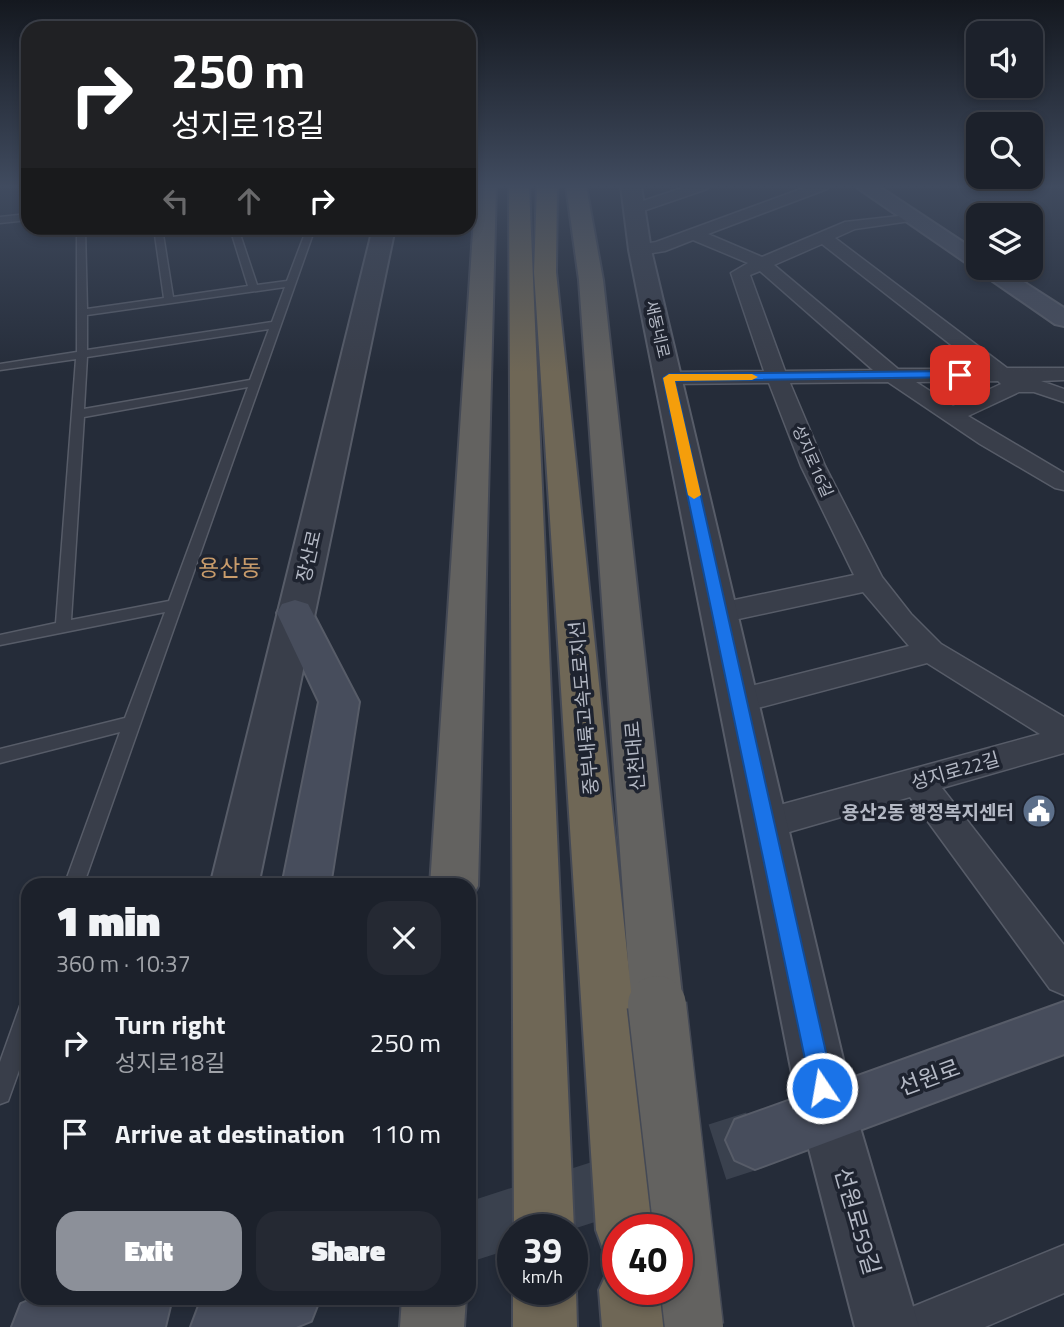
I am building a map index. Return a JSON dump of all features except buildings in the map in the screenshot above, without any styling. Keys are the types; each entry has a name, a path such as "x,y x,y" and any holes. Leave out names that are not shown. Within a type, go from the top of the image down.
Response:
{"highway":[{"path":"454,878 483,248"},
{"path":"520,248 544,1214"},
{"name":"중부내륙고속도로지선","path":"546,248 545,272 625,1214"},
{"name":"신천대로","path":"586,248 591,281 657,1005 694,1327"},
{"path":"432,1327 434,1305"},
{"path":"544,1305 545,1327"},
{"path":"632,1305 634,1327"}],"main road":[{"path":"1005,280 1064,319"},
{"path":"295,613 339,702 307,878"},
{"name":"선원로","path":"755,1140 1064,1028"},
{"path":"44,1327 99,1305"},
{"path":"133,1327 138,1305"},
{"path":"223,1326 272,1305"},
{"path":"292,1327 310,1305"}],"street":[{"name":"장산로","path":"236,878 379,248"},
{"path":"640,250 653,248"},
{"path":"727,248 762,262 892,375 1064,483"},
{"name":"성지로16길","path":"797,248 740,273 813,467 870,581 901,621 931,651 1064,733"},
{"path":"839,248 1010,380 1064,396"},
{"name":"새동네로","path":"640,250 828,1114"},
{"path":"669,378 892,375 1010,380 1064,374"},
{"path":"952,415 1010,380"},
{"path":"720,613 870,581"},
{"path":"739,701 931,651"},
{"name":"성지로22길","path":"765,824 1064,740"},
{"path":"917,781 1064,976"},
{"name":"선원로59길","path":"828,1114 887,1327"},
{"path":"925,1327 1064,1269"}],"lane":[{"path":"63,627 82,354 81,248"},
{"path":"162,248 169,300"},
{"path":"240,248 253,288"},
{"path":"77,878 173,605 304,248"},
{"path":"82,313 290,283"},
{"path":"0,367 274,326"},
{"path":"78,414 254,383"},
{"path":"0,640 173,605"},
{"path":"0,757 131,723"},
{"path":"0,1093 21,1034"}],"tunnel":[{"path":"476,1230 755,1140"}],"slow traffic":[{"path":"694,495 669,378 752,377"}],"place":[{"name":"용산2동 행정복지센터","path":"1039,811"}],"district":[{"name":"용산동","path":"230,567"}],"route":[{"path":"822,1088 669,378 960,375"}]}
